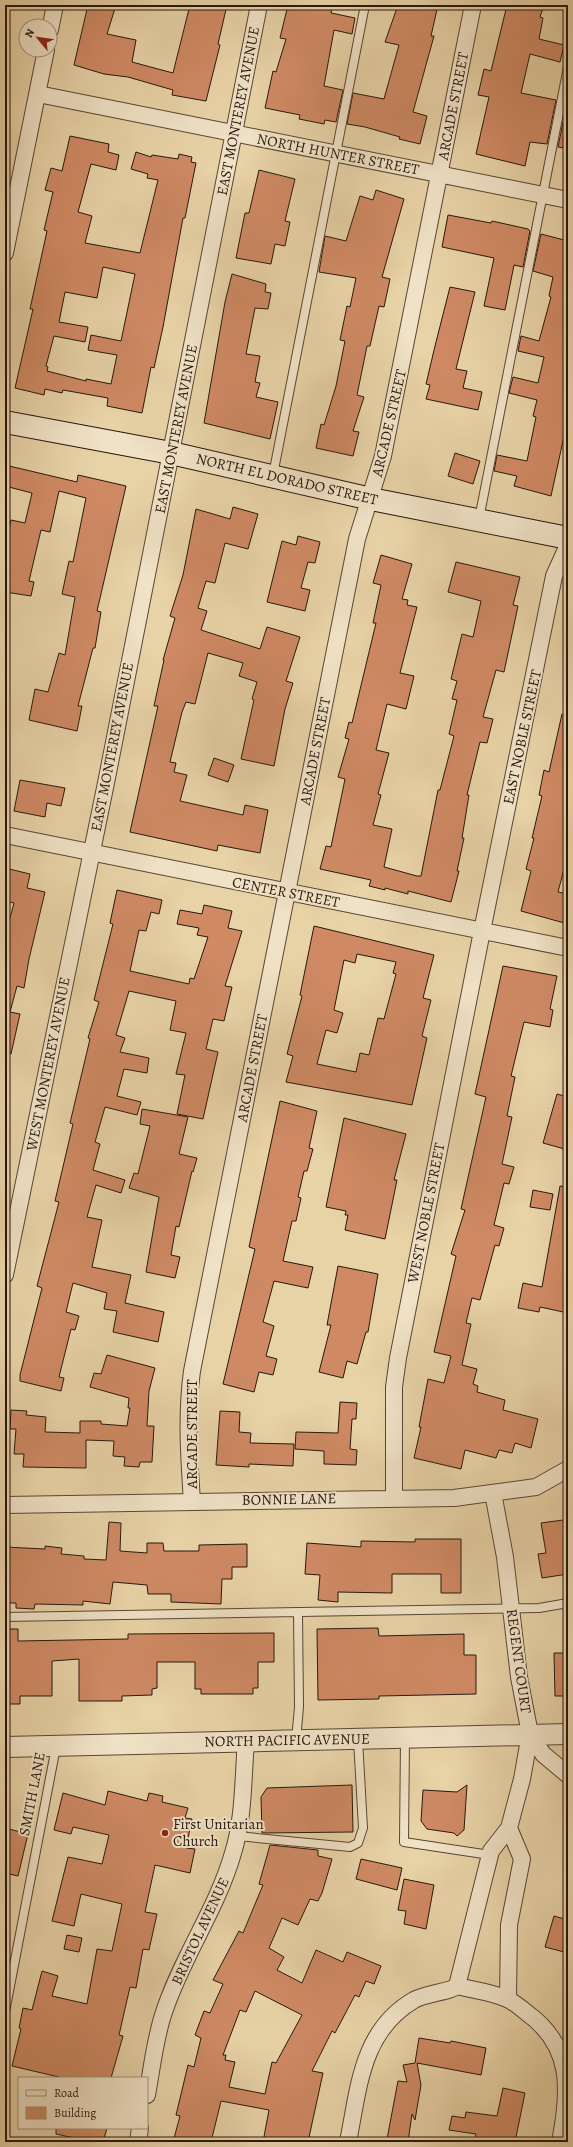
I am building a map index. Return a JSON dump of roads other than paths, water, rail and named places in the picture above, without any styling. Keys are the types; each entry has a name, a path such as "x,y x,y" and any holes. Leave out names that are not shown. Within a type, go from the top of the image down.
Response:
{"main road":[{"name":"NORTH EL DORADO STREET","path":"5,422 171,453 273,475 371,499 568,538"}],"street":[{"path":"52,18 55,5"},
{"name":"EAST MONTEREY AVENUE","path":"91,852 259,5"},
{"name":"ARCADE STREET","path":"192,1501 189,1462 189,1392 192,1371 357,539 384,456 473,5"},
{"path":"5,253 45,58"},
{"name":"NORTH HUNTER STREET","path":"38,94 568,200"},
{"name":"EAST NOBLE STREET","path":"482,931 554,576 568,545"},
{"name":"CENTER STREET","path":"5,835 568,948"},
{"name":"WEST MONTEREY AVENUE","path":"5,1275 91,852"},
{"name":"WEST NOBLE STREET","path":"394,1498 394,1386 482,931"},
{"name":"BONNIE LANE","path":"5,1505 454,1498 536,1487 568,1469"},
{"name":"REGENT COURT","path":"457,1986 490,1855 509,1828 522,1779 530,1734 519,1678 505,1557 493,1493"},
{"path":"530,1734 543,1754 568,1775"},
{"name":"NORTH PACIFIC AVENUE","path":"5,1747 568,1734"},
{"name":"BRISTOL AVENUE","path":"148,2090 164,2012 183,1966 219,1895 234,1852 237,1836 246,1741"},
{"path":"508,1999 509,1925 522,1859 509,1828"},
{"path":"348,2142 366,2058 372,2044 385,2023 414,2000 428,1993 457,1986 508,1999 533,2016 549,2031 561,2056 566,2072 568,2104 560,2142"},
{"path":"138,2142 140,2129"}],"lane":[{"path":"273,475 365,5"},
{"path":"479,520 568,67"},
{"path":"5,1617 512,1609 539,1608 568,1603"},
{"path":"296,1740 299,1700 298,1612"},
{"path":"405,1737 404,1842 490,1855"},
{"path":"237,1836 350,1847 358,1843 363,1828 358,1738"},
{"name":"SMITH LANE","path":"5,2012 56,1746"}],"place":[{"name":"First Unitarian Church","path":"165,1833"}]}
